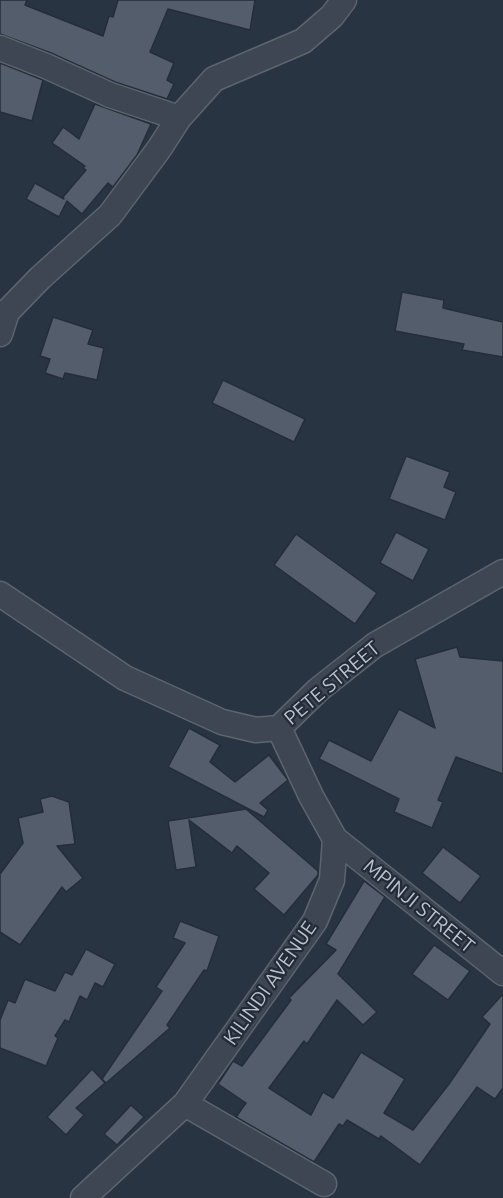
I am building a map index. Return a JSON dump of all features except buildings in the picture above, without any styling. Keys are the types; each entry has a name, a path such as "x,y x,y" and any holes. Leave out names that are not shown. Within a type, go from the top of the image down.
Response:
{"street":[{"path":"2,319 40,278 110,215 179,117 214,79 303,41 332,16 344,0"},
{"path":"0,48 46,66 110,96 179,117"},
{"name":"PETE STREET","path":"0,594 125,678 222,722 256,730 279,728 318,690 375,645 503,572"},
{"path":"279,728 311,796 335,839"},
{"name":"MPINJI STREET","path":"335,839 503,973"},
{"name":"KILINDI AVENUE","path":"83,1198 185,1104 315,921 332,880 335,839"},
{"path":"185,1104 324,1184"}]}
